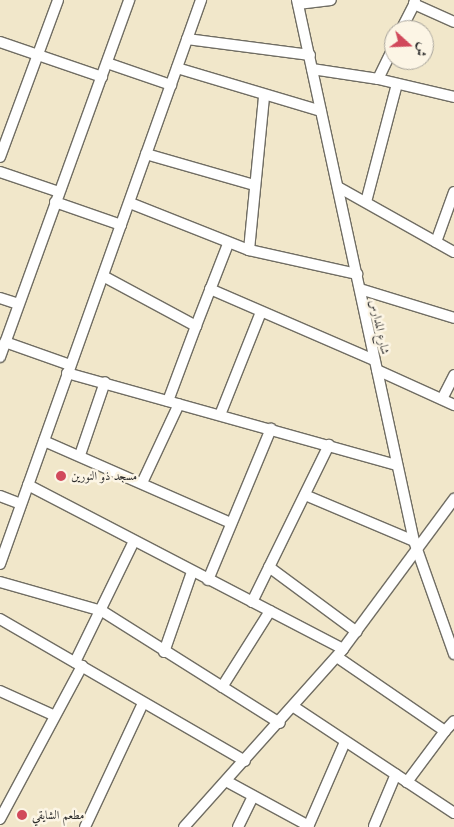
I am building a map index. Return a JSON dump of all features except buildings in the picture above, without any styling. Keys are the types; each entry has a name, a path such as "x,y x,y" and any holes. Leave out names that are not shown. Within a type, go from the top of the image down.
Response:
{"street":[{"path":"0,157 58,0"},
{"path":"0,358 129,0"},
{"path":"0,564 201,0"},
{"path":"298,2 331,0"},
{"name":"شارع المدارس","path":"298,2 415,546 454,653"},
{"path":"406,20 414,2 454,22"},
{"path":"187,39 310,55"},
{"path":"0,42 102,77"},
{"path":"107,63 171,85"},
{"path":"378,79 384,67"},
{"path":"177,68 264,96 321,111"},
{"path":"312,69 378,79 454,97"},
{"path":"366,202 397,84"},
{"path":"250,250 254,185 264,96"},
{"path":"146,154 254,185"},
{"path":"0,172 122,225"},
{"path":"338,186 454,252"},
{"path":"436,242 454,192"},
{"path":"130,203 228,244 357,274"},
{"path":"168,401 228,244"},
{"path":"103,276 196,326"},
{"path":"210,289 376,365 454,405"},
{"path":"360,289 454,318"},
{"path":"0,298 18,304"},
{"path":"220,415 261,312"},
{"path":"5,342 68,369 105,382 396,464"},
{"path":"442,399 454,375"},
{"path":"80,455 105,382"},
{"path":"142,483 179,404"},
{"path":"208,580 271,429"},
{"path":"44,441 80,455 231,523"},
{"path":"252,602 329,446"},
{"path":"28,485 192,572 270,610 340,653 445,731"},
{"path":"305,495 415,546"},
{"path":"0,496 21,504"},
{"path":"184,827 280,723 340,653 357,632 415,546 454,499"},
{"path":"0,820 55,716 134,541"},
{"path":"270,567 357,632"},
{"path":"164,652 192,572"},
{"path":"0,582 102,611 164,652 280,723"},
{"path":"222,687 270,610"},
{"path":"0,619 245,761"},
{"path":"0,691 55,716"},
{"path":"85,827 143,703"},
{"path":"294,707 454,813"},
{"path":"407,782 454,721"},
{"path":"226,781 309,826 345,742"},
{"path":"374,827 396,774"},
{"path":"238,827 253,796"}],"place":[{"name":"مسجد ذو النورين","path":"61,476"},
{"name":"مطعم الشايقي","path":"22,815"}]}
